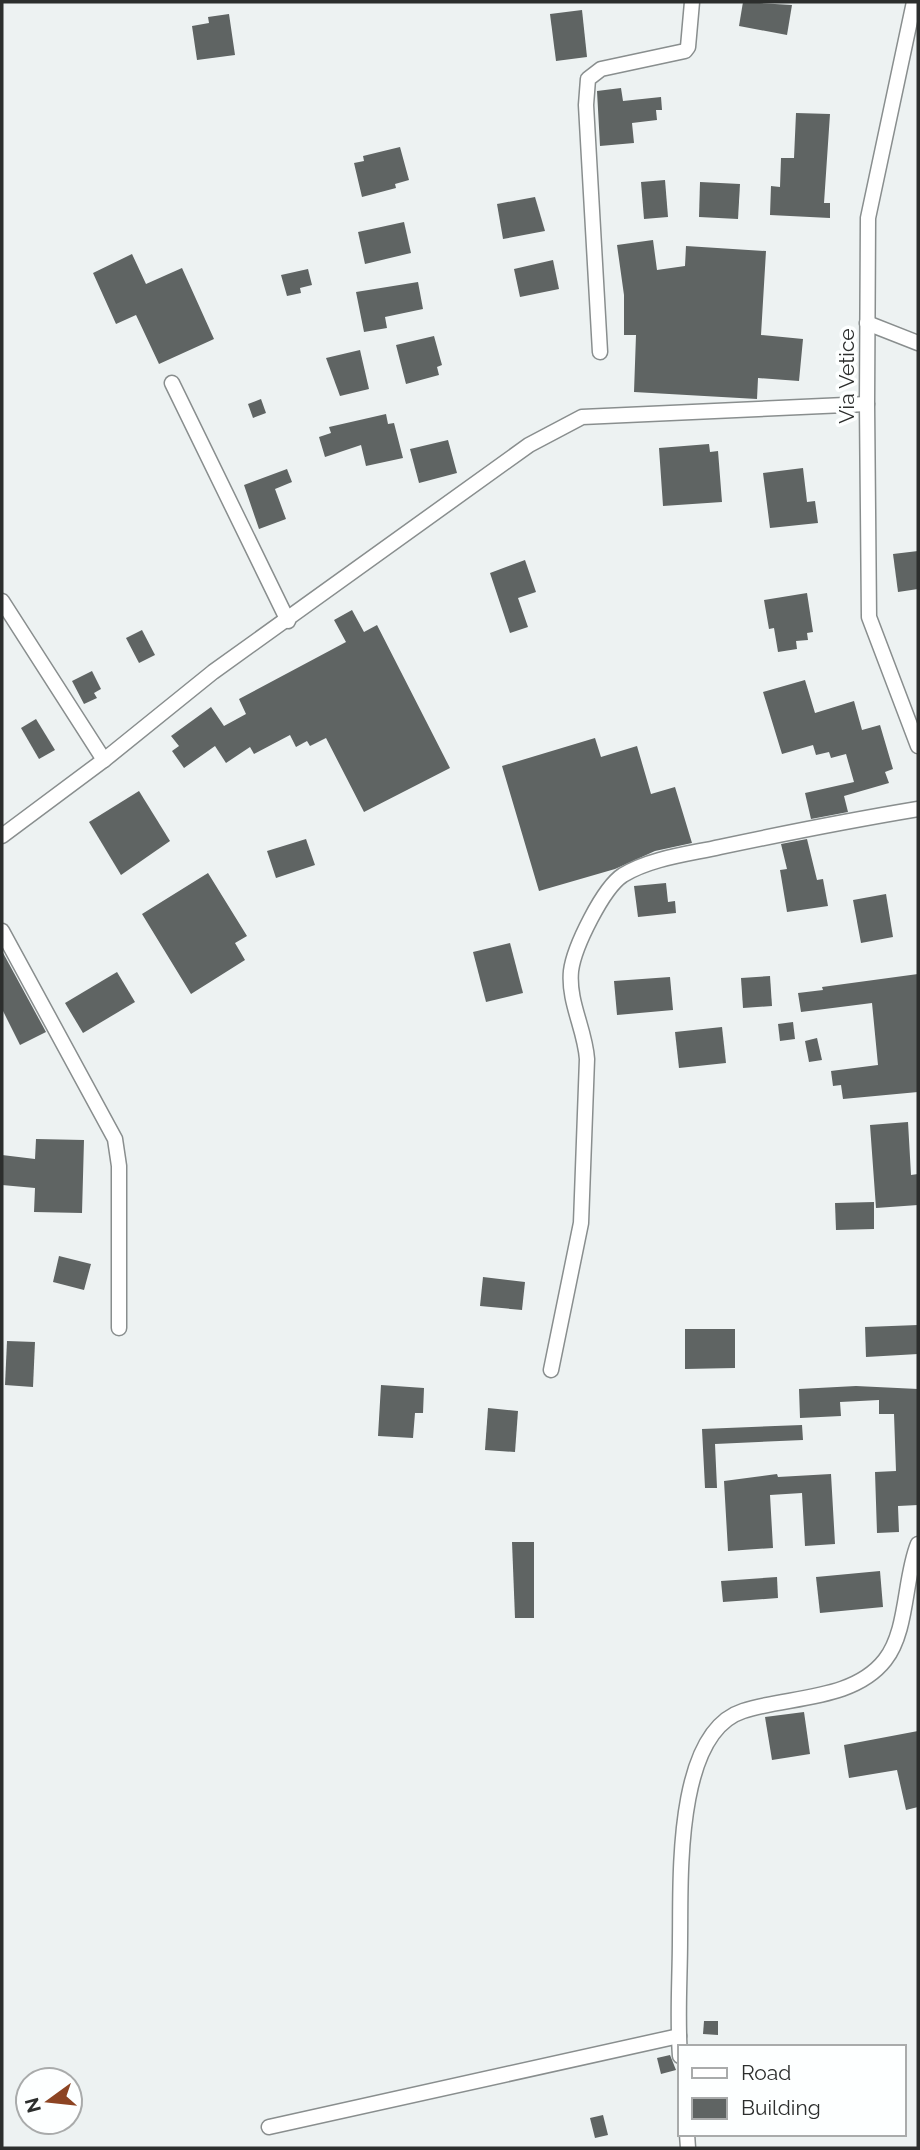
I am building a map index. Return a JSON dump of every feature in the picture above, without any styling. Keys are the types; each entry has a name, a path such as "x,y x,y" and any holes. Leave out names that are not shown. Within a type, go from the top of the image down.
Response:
{"street":[{"path":"600,352 586,104 588,79 601,69 685,51 691,29 692,2"},
{"name":"Via Vetice","path":"914,2 869,218 867,404 869,617 918,746"},
{"path":"867,323 918,343"},
{"path":"172,383 288,621"},
{"path":"2,836 104,760 213,673 529,445 582,417 867,404"},
{"path":"2,601 104,760"},
{"path":"551,1370 581,1210 587,1059 586,1041 574,1006 571,971 575,956 608,887 624,875 666,859 832,823 918,810"},
{"path":"2,932 116,1139 119,1166 119,1328"},
{"path":"679,2045 682,1835 688,1797 701,1758 714,1733 727,1719 739,1712 823,1694 857,1682 876,1671 887,1658 895,1641 912,1559 918,1544"},
{"path":"269,2127 679,2036"}],"building":[{"path":"743,2 792,5 787,35 739,26"},
{"path":"582,10 587,57 556,61 550,14"},
{"path":"229,14 235,55 197,60 192,26 209,23 208,17"},
{"path":"621,88 623,101 661,97 662,110 656,110 657,120 632,123 634,143 600,146 597,91"},
{"path":"796,113 830,114 824,203 830,203 830,218 770,215 771,186 780,187 781,158 794,158"},
{"path":"400,147 409,180 395,184 396,188 362,197 354,163 364,161 363,156"},
{"path":"665,180 668,217 644,219 641,182"},
{"path":"700,182 740,184 738,219 699,217"},
{"path":"535,197 545,231 503,239 497,204"},
{"path":"404,222 411,253 365,264 358,232"},
{"path":"653,240 657,270 685,266 686,246 766,251 761,335 803,339 799,381 758,378 757,399 634,392 636,335 624,335 624,295 617,245"},
{"path":"132,254 146,284 182,268 214,339 159,364 136,315 116,324 93,273"},
{"path":"553,260 559,289 520,297 514,269"},
{"path":"308,269 312,285 300,288 301,293 287,296 281,275"},
{"path":"418,282 423,309 385,317 387,328 364,332 356,292"},
{"path":"434,336 442,365 437,367 439,375 406,384 396,345"},
{"path":"360,350 369,389 340,396 326,358"},
{"path":"261,399 266,413 253,418 248,404"},
{"path":"386,414 388,424 394,423 403,458 366,466 361,445 325,457 319,437 331,433 329,427"},
{"path":"448,440 457,473 419,483 410,449"},
{"path":"709,444 710,452 718,451 722,502 663,506 659,448"},
{"path":"803,468 807,502 815,501 818,523 770,528 763,473"},
{"path":"287,469 292,482 275,489 286,519 259,529 244,485"},
{"path":"918,551 918,589 898,592 893,554"},
{"path":"525,560 536,592 518,598 528,627 510,633 490,573"},
{"path":"807,593 813,632 807,633 808,640 796,641 797,649 778,652 774,628 769,629 764,600"},
{"path":"352,610 364,632 377,625 450,768 364,812 326,738 310,746 307,741 296,747 290,735 254,754 250,747 226,763 215,746 184,768 172,751 179,746 171,736 211,707 224,726 246,714 239,699 346,642 334,620"},
{"path":"142,630 155,655 139,663 126,638"},
{"path":"92,671 101,689 94,693 97,698 84,704 72,681"},
{"path":"805,680 815,713 854,701 862,730 880,725 893,769 885,772 889,783 844,796 848,812 811,819 805,793 854,782 846,754 831,758 829,752 816,755 813,745 782,754 763,692"},
{"path":"36,719 55,750 39,759 21,728"},
{"path":"595,738 601,757 637,746 651,794 675,787 692,843 655,851 615,869 539,891 502,766"},
{"path":"139,791 170,841 121,875 89,822"},
{"path":"306,839 315,865 276,878 267,851"},
{"path":"807,839 817,880 823,879 828,906 787,912 780,870 787,869 781,844"},
{"path":"208,873 247,936 235,943 245,960 191,994 142,914"},
{"path":"666,883 668,902 675,901 676,913 638,917 634,886"},
{"path":"886,894 893,937 861,943 853,900"},
{"path":"510,943 523,993 486,1002 473,952"},
{"path":"2,951 46,1032 20,1045 2,1009"},
{"path":"117,972 135,1002 83,1033 65,1003"},
{"path":"918,974 918,1092 843,1099 841,1085 833,1086 831,1071 878,1065 872,1003 801,1012 798,993 823,990 822,987"},
{"path":"770,976 772,1006 743,1008 741,978"},
{"path":"670,977 673,1010 617,1015 614,981"},
{"path":"793,1022 795,1039 780,1041 778,1024"},
{"path":"722,1027 726,1063 679,1068 675,1032"},
{"path":"817,1038 822,1060 809,1062 805,1041"},
{"path":"908,1122 911,1175 918,1174 918,1205 876,1208 870,1125"},
{"path":"36,1139 84,1140 82,1213 34,1212 35,1188 2,1185 2,1155 35,1159"},
{"path":"874,1202 874,1229 836,1230 835,1203"},
{"path":"59,1256 91,1264 84,1290 53,1282"},
{"path":"483,1277 525,1282 522,1310 480,1306"},
{"path":"918,1325 918,1354 866,1357 865,1327"},
{"path":"685,1329 735,1329 735,1368 685,1369"},
{"path":"7,1341 35,1342 33,1387 5,1385"},
{"path":"381,1385 424,1388 423,1413 415,1413 413,1438 378,1436"},
{"path":"856,1386 918,1389 918,1505 898,1506 899,1532 877,1533 875,1472 896,1471 894,1414 879,1414 879,1400 840,1402 841,1416 800,1418 799,1389"},
{"path":"488,1408 518,1411 515,1452 485,1450"},
{"path":"802,1425 803,1440 715,1444 717,1488 705,1488 702,1429"},
{"path":"777,1474 778,1477 831,1474 835,1544 805,1546 802,1493 770,1495 773,1548 728,1551 724,1481"},
{"path":"512,1542 534,1542 534,1618 515,1618"},
{"path":"880,1571 883,1607 820,1613 816,1577"},
{"path":"777,1577 778,1598 723,1602 721,1581"},
{"path":"804,1712 810,1754 772,1760 765,1717"},
{"path":"918,1731 918,1807 906,1810 897,1770 849,1778 844,1745"},
{"path":"704,2021 718,2021 718,2035 703,2034"},
{"path":"670,2055 676,2070 661,2074 657,2058"},
{"path":"603,2115 608,2135 595,2138 590,2118"}]}
